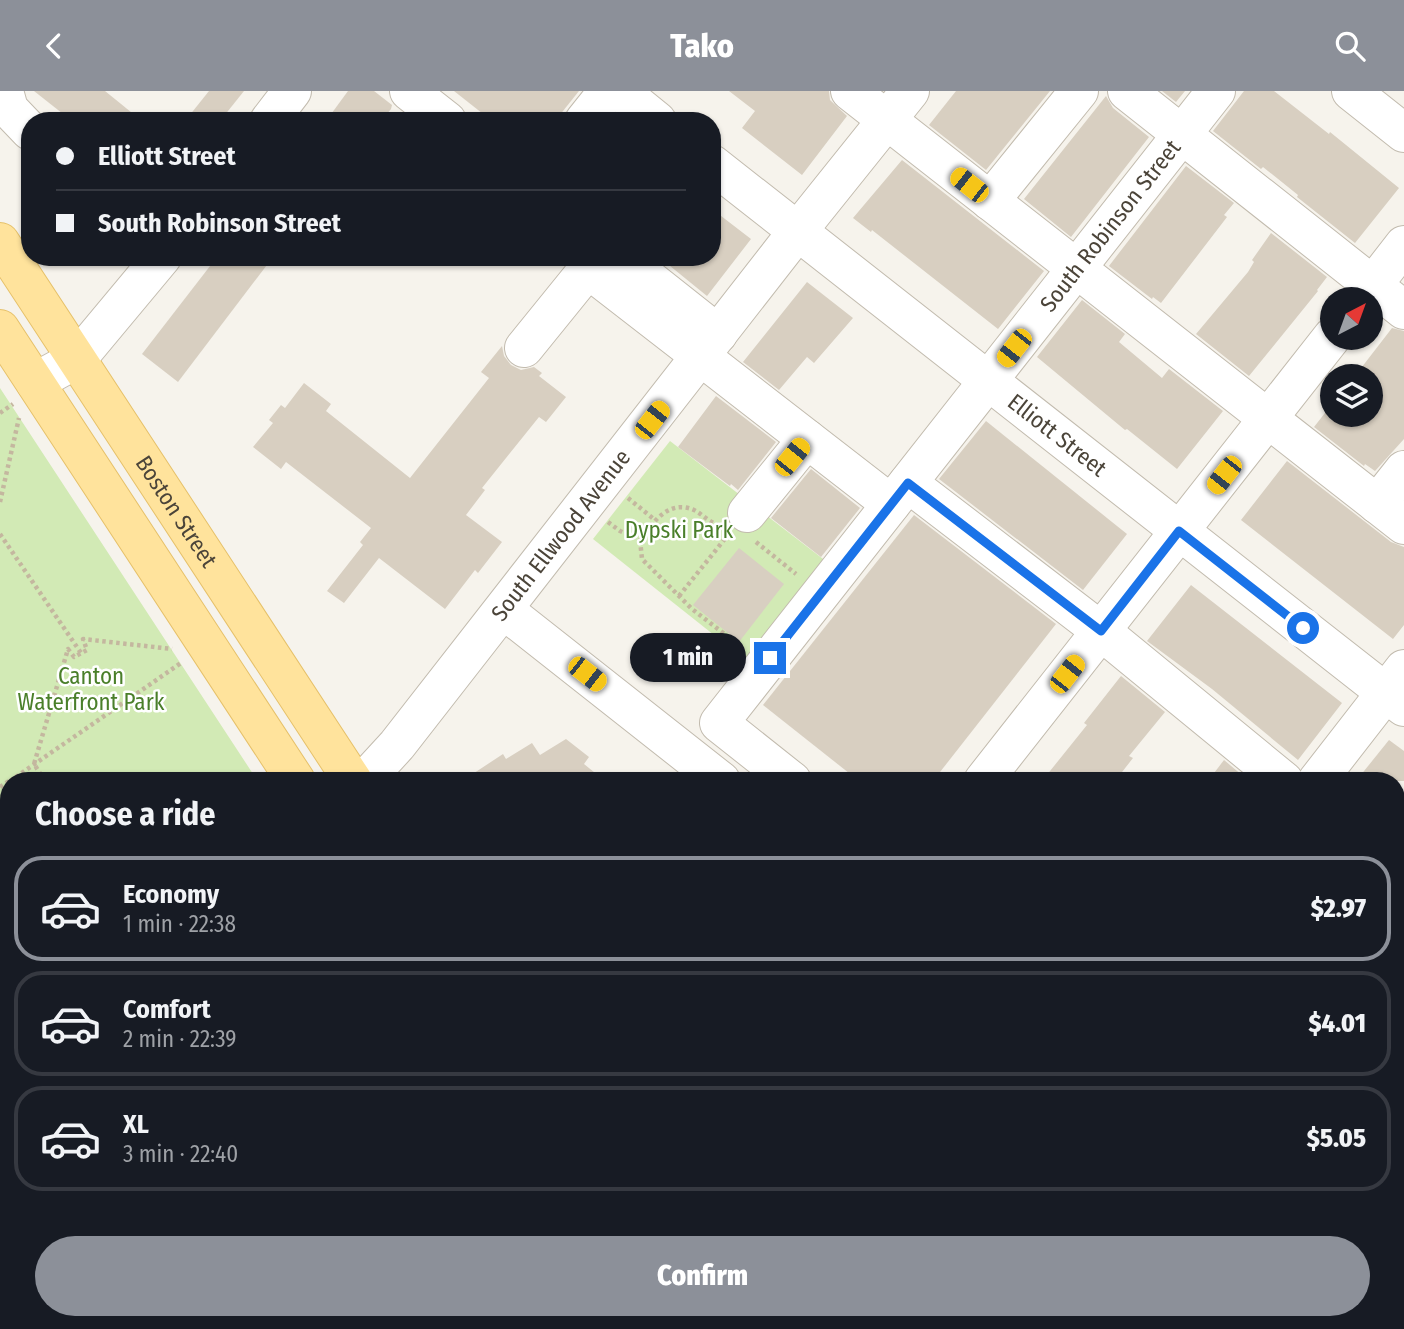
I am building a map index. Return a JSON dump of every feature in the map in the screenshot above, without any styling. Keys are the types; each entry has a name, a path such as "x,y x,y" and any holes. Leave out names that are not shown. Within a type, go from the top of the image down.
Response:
{"main road":[{"name":"Boston Street","path":"0,242 347,772"},
{"name":"Boston Street","path":"0,329 23,400 290,772"}],"street":[{"path":"4,91 9,109 21,122"},
{"path":"276,112 292,91"},
{"path":"409,91 436,112"},
{"path":"591,112 608,91"},
{"path":"620,91 646,112"},
{"path":"850,91 898,105 990,201 1391,514 1404,470"},
{"path":"990,201 1079,91"},
{"path":"1128,91 1361,287"},
{"name":"South Robinson Street","path":"781,772 719,723 1216,91"},
{"path":"1351,91 1404,133"},
{"name":"South Ellwood Avenue","path":"372,772 397,745 504,610 898,105"},
{"name":"Elliott Street","path":"721,171 1179,531 1398,689"},
{"path":"1371,287 1404,245"},
{"path":"23,400 77,359 154,266"},
{"path":"630,266 807,439 900,494 1101,631 1273,772"},
{"path":"524,348 588,269 710,345"},
{"path":"1383,300 1404,310"},
{"path":"990,772 1322,350"},
{"path":"738,525 807,439"},
{"path":"504,610 710,772"},
{"path":"1325,772 1398,689"}],"path":[{"path":"0,413 23,400"},
{"path":"0,502 23,400"},
{"path":"624,495 655,520"},
{"path":"711,665 731,639 679,596 642,559 640,540 655,520 676,507 692,509 715,524 738,525 821,593"},
{"path":"605,519 620,531 640,540"},
{"path":"679,596 738,525"},
{"path":"0,534 81,653"},
{"path":"39,772 34,764 68,649 74,657 86,650 83,639 173,649"},
{"path":"22,772 182,662"}],"green space":[{"name":"Canton Waterfront Park","path":"0,388 252,772 0,772"},
{"name":"Dypski Park","path":"670,441 827,562 748,662 593,539"}],"building":[{"path":"34,91 105,91 131,112 61,112"},
{"path":"209,91 244,91 227,112 192,112"},
{"path":"348,91 374,91 392,105 388,112 333,112"},
{"path":"454,91 579,91 562,112 481,112"},
{"path":"729,91 829,91 830,100 847,116 802,175 742,128 755,111"},
{"path":"956,91 1050,91 986,170 929,125"},
{"path":"1162,91 1185,91 1176,102"},
{"path":"1244,91 1274,91 1399,188 1355,243 1263,167 1261,169 1213,131"},
{"path":"1106,96 1113,108 1149,137 1071,237 1024,199"},
{"path":"902,160 1044,271 998,329 853,218"},
{"path":"1186,166 1234,203 1224,215 1227,217 1161,303 1109,266"},
{"path":"721,216 751,239 707,296 670,266 721,266"},
{"path":"1271,233 1327,277 1249,376 1196,334 1248,272 1254,262 1252,260"},
{"path":"210,266 266,266 178,382 142,354"},
{"path":"807,282 853,318 814,363 807,357 779,390 743,362"},
{"path":"1082,300 1125,334 1119,342 1162,378 1169,369 1223,411 1177,469 1037,357"},
{"path":"1392,328 1404,331 1404,439 1375,471 1365,464 1364,466 1314,427 1320,419 1320,427 1383,427 1383,364 1364,364 1375,350 1383,350 1383,340"},
{"path":"502,346 504,356 511,365 521,370 534,367 542,373 539,376 566,397 546,422 539,417 482,488 485,490 466,515 502,542 478,573 475,570 445,609 379,558 344,603 327,591 363,545 360,542 371,528 286,462 281,469 253,447 273,423 269,420 281,405 285,408 304,383 331,404 326,411 410,478 489,378 481,372"},
{"path":"716,396 776,442 738,490 678,447"},
{"path":"986,421 1127,534 1083,590 939,479"},
{"path":"1287,461 1391,542 1404,547 1404,625 1393,639 1241,520"},
{"path":"811,469 860,508 821,557 771,518"},
{"path":"914,515 1056,624 940,772 848,772 763,705"},
{"path":"739,548 784,584 739,642 693,605"},
{"path":"1191,585 1342,703 1298,760 1212,689 1147,641"},
{"path":"1121,676 1165,712 1129,756 1133,758 1122,772 1049,772 1087,725 1084,723"},
{"path":"566,739 589,757 584,764 594,772 476,772 503,754 506,759 532,743 540,755"},
{"path":"1389,740 1404,751 1404,772 1363,772"},
{"path":"1224,760 1238,772 1215,772"}],"route":[{"path":"770,658 908,483 1101,631 1179,531 1303,628"}]}
